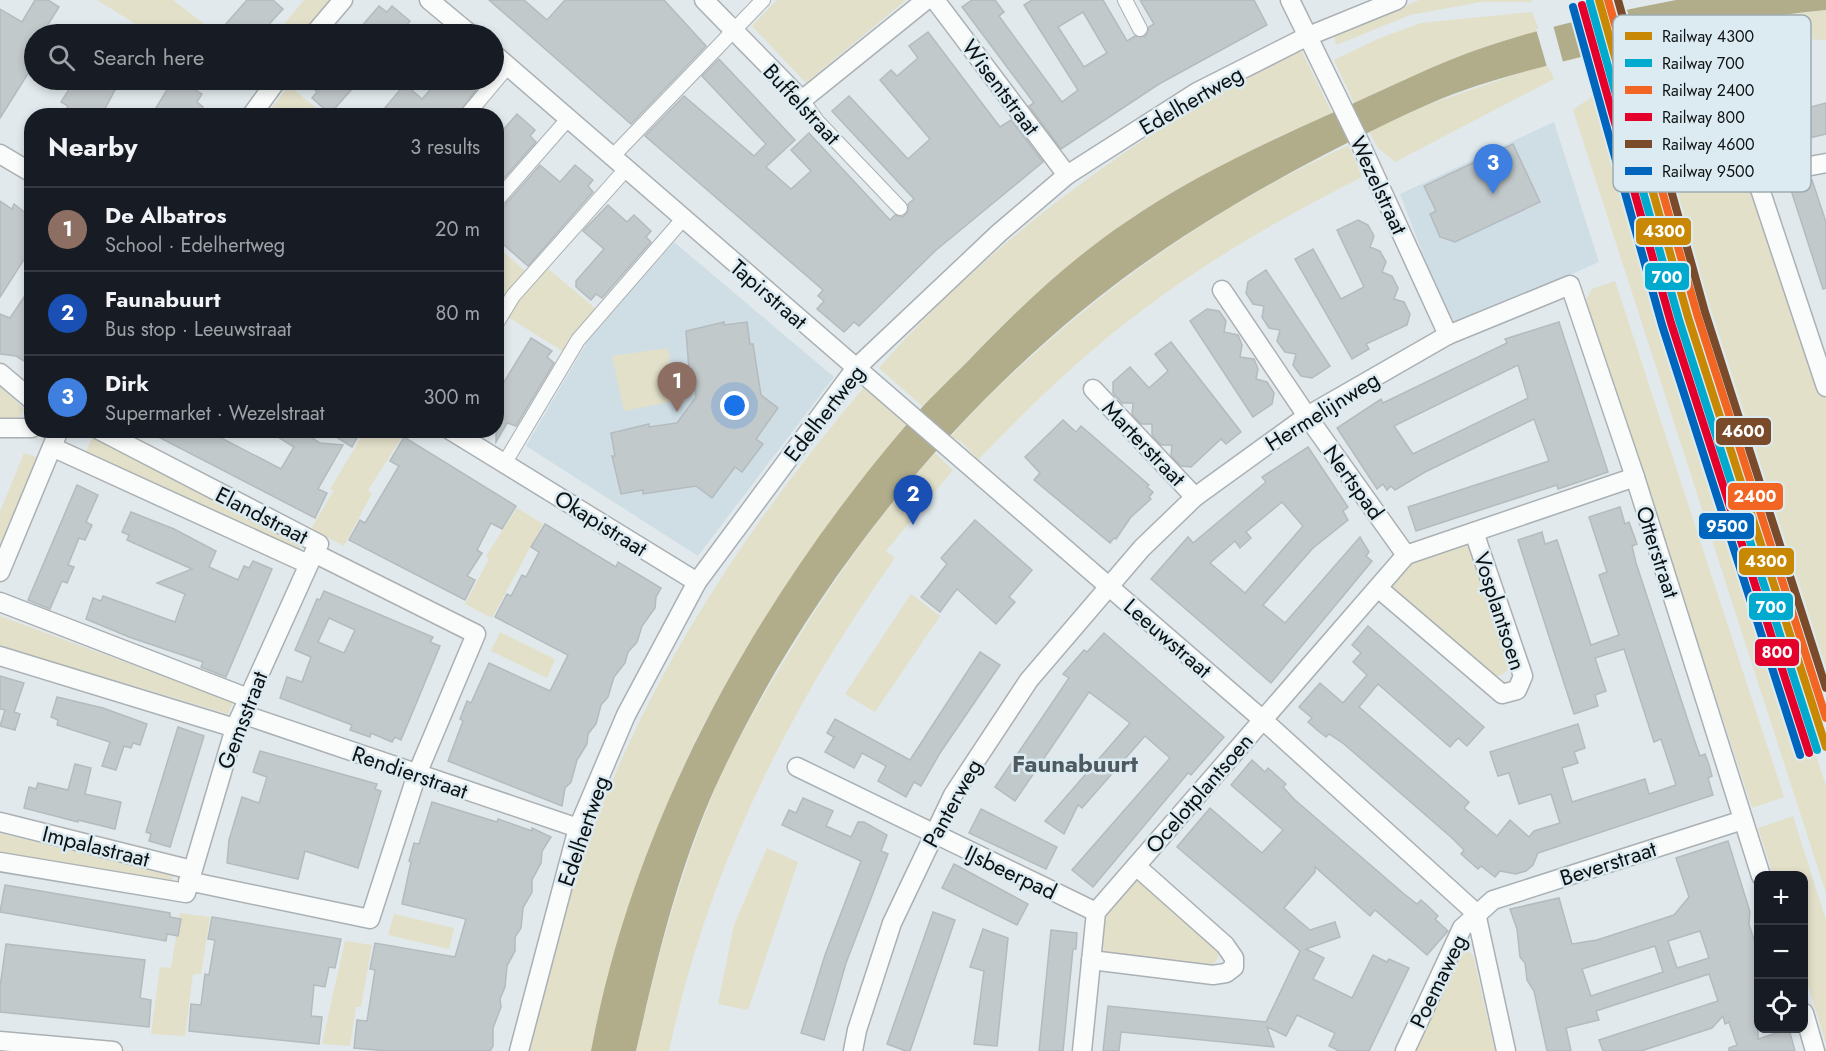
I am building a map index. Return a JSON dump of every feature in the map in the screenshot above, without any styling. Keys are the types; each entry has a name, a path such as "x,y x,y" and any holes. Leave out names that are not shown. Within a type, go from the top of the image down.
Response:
{"street":[{"path":"323,24 343,0"},
{"path":"429,0 458,24"},
{"name":"Buffelstraat","path":"704,0 802,100 817,121 900,208"},
{"path":"612,157 763,0"},
{"path":"802,100 926,0"},
{"name":"Wisentstraat","path":"934,0 1067,175"},
{"path":"1125,0 1140,29"},
{"name":"Wezelstraat","path":"1290,0 1306,37 1360,143 1448,335"},
{"name":"Edelhertweg","path":"519,1051 578,828 626,715 697,582 855,369 999,233 1067,175 1197,92 1306,37 1397,0"},
{"name":"Tapirstraat","path":"504,63 855,369"},
{"path":"504,71 508,66"},
{"path":"256,108 270,90"},
{"path":"473,108 488,90"},
{"path":"504,192 568,119"},
{"path":"0,154 24,168"},
{"path":"1811,166 1826,163"},
{"path":"504,311 513,296 626,169"},
{"path":"1761,192 1826,387"},
{"path":"504,464 578,340 683,219"},
{"name":"Hermelijnweg","path":"1107,586 1142,548 1195,497 1307,416 1448,335 1570,285"},
{"name":"Otterstraat","path":"1570,285 1635,477 1759,871"},
{"name":"Nertspad","path":"1222,290 1307,416 1406,555"},
{"name":"Leeuwstraat","path":"855,369 1263,720 1476,913"},
{"path":"0,374 24,394"},
{"name":"Marterstraat","path":"1093,389 1195,497"},
{"path":"0,428 24,428"},
{"name":"Elandstraat","path":"114,438 318,544 311,558"},
{"name":"Okapistraat","path":"463,438 697,582"},
{"path":"0,572 55,439"},
{"name":"Elandstraat","path":"55,439 476,634 417,774"},
{"name":"Vosplantsoen","path":"1406,555 1635,477"},
{"name":"Vosplantsoen","path":"1378,588 1502,694 1517,690 1523,676 1474,532"},
{"path":"1263,720 1406,555"},
{"name":"Gemsstraat","path":"188,882 242,714 311,558"},
{"name":"Panterweg","path":"853,1051 857,1030 892,923 933,835 974,760 1029,680 1107,586"},
{"name":"Rendierstraat","path":"0,602 242,714"},
{"name":"Rendierstraat","path":"0,656 242,714 578,828"},
{"name":"Ocelotplantsoen","path":"1096,912 1263,720"},
{"name":"IJsbeerpad","path":"797,767 933,835 1096,912"},
{"name":"Impalastraat","path":"0,862 188,882 370,919 417,774"},
{"name":"Beverstraat","path":"1476,913 1493,900 1743,820"},
{"name":"Impalastraat","path":"0,822 188,882"},
{"name":"Ocelotplantsoen","path":"1091,960 1214,975 1226,973 1234,966 1234,958 1225,945 1136,866"},
{"path":"1082,1051 1096,912"},
{"path":"1476,913 1506,1051"},
{"name":"Poemaweg","path":"1405,1051 1462,928 1476,913"},
{"path":"1808,1029 1815,1051"},
{"path":"0,1041 113,1051"}],"shaded area":[{"path":"97,0 173,0 204,24 136,24"},
{"path":"304,0 330,0 310,24 284,24"},
{"path":"777,0 906,0 806,83 752,26"},
{"path":"1419,0 1531,0 1532,2 1481,2 1410,15 1336,45 1334,36"},
{"path":"1676,0 1826,0 1826,10 1787,15 1613,15 1613,49 1495,80 1451,95 1339,147 1247,197 1203,224 1118,282 1079,313 969,416 918,472 870,531 825,593 784,657 747,722 701,821 678,886 636,1051 591,1051 611,965 637,880 670,798 708,717 752,639 800,564 852,493 914,416 937,392 1063,270 1126,222 1201,176 1305,125 1468,53 1534,32"},
{"path":"1826,10 1826,40 1811,39 1811,15 1787,15"},
{"path":"1532,12 1540,32 1445,63 1354,103 1334,60 1380,38 1421,23"},
{"path":"1301,50 1332,113 1252,150 1174,191 1096,243 1044,287 923,407 879,368 923,320 971,274 1021,230 1074,189 1186,113"},
{"path":"1547,64 1554,79 1395,162 1378,148 1369,131 1432,103"},
{"path":"1604,88 1613,110 1613,192 1637,192 1661,276 1826,786 1826,893 1573,110"},
{"path":"286,90 294,90 316,108 272,108"},
{"path":"1554,122 1599,262 1451,328 1400,194"},
{"path":"1349,145 1362,177 1248,239 1166,293 1076,364 978,460 962,442 951,437 979,405 1031,357 1067,325 1142,266 1264,188"},
{"path":"1673,192 1761,192 1826,398 1826,669"},
{"path":"674,242 834,377 698,556 526,446 587,342"},
{"path":"504,252 535,280 546,267 596,309 564,352 508,317 514,306 504,299"},
{"path":"1615,281 1784,797 1752,808 1586,300 1592,289"},
{"path":"668,348 675,401 624,411 612,356"},
{"path":"866,385 908,422 798,569 748,646 703,726 675,788 643,873 610,972 591,1051 530,1051 552,956 579,865 613,779 653,696 698,615 749,537 805,460"},
{"path":"0,386 24,409 18,420 0,421"},
{"path":"92,438 99,438 303,544 298,552 85,454"},
{"path":"361,438 401,438 368,490 372,493 344,546 311,529 334,490 330,489"},
{"path":"24,453 39,458 0,548 0,512"},
{"path":"935,453 953,470 886,551 895,558 856,614 820,672 756,793 705,919 685,984 669,1051 636,1051 660,953 689,857 719,779 734,749 757,706 829,590 869,533"},
{"path":"517,508 543,524 492,618 465,604 489,559 486,556"},
{"path":"1468,543 1473,546 1510,666 1499,676 1490,676 1392,589 1402,569 1411,562"},
{"path":"911,594 940,616 875,712 845,694"},
{"path":"0,616 233,702 228,714 0,646"},
{"path":"500,632 555,659 547,678 491,651"},
{"path":"1793,816 1826,920 1826,1044 1808,985 1808,871 1772,871 1758,828"},
{"path":"0,833 173,876 172,880 0,854"},
{"path":"767,848 798,862 748,1010 718,1004 734,925"},
{"path":"1137,876 1219,951 1218,958 1210,969 1101,954 1102,914"},
{"path":"180,913 210,917 201,974 193,974 185,1036 151,1034 160,967 171,968"},
{"path":"394,914 454,928 449,949 388,935"},
{"path":"345,941 372,945 361,1007 356,1007 350,1046 322,1044"},
{"path":"1467,949 1473,955 1495,1051 1413,1051 1457,956"}],"pier":[{"path":"1626,7 1628,15 1613,15 1613,52 1598,56 1588,16"},
{"path":"1553,25 1563,62 1547,67 1536,29"}],"building":[{"path":"35,0 48,0 59,7 48,24 24,24 24,80 0,118 0,9 22,22"},
{"path":"247,0 273,0 283,9 269,24 226,24"},
{"path":"489,0 524,0 547,20 565,0 664,0 706,46 631,124"},
{"path":"972,0 995,0 1004,12 999,16 1062,102 1078,90 1024,5 1032,0 1103,0 1127,41 1135,36 1145,37 1149,27 1154,24 1140,0 1254,0 1267,25 1159,84 1061,149 1029,106 1034,103 962,7","holes":["1083,12 1107,53 1084,67 1058,27"]},
{"path":"379,6 387,12 392,6 410,21 407,24 364,24"},
{"path":"928,32 1000,127 1011,120 1043,162 935,251 859,326 854,322 844,332 817,309 824,301 818,296 823,290 645,136 684,96 754,156 766,144 702,76 719,59 795,140 766,167 791,189 811,171 791,150 809,133 890,220 895,215 903,217 908,211 908,204 914,199 832,111 849,96 908,159 930,139 880,80 891,70 897,76 918,58 909,46"},
{"path":"69,90 115,90 105,108 67,108 68,106 61,102"},
{"path":"167,90 195,90 202,94 197,102 202,108 156,108"},
{"path":"315,90 351,90 335,108 323,108 312,98 317,92"},
{"path":"400,90 412,90 422,99 430,90 476,90 463,108 385,108"},
{"path":"1826,103 1826,134 1811,138 1811,107"},
{"path":"517,114 535,130 530,136 536,142 504,178 504,129"},
{"path":"1513,144 1540,202 1455,242 1440,237 1430,214 1436,211 1424,186"},
{"path":"540,165 560,182 575,165 593,180 588,186 593,192 528,266 504,245 504,206"},
{"path":"1812,180 1826,222 1826,288 1823,289 1792,192 1811,192"},
{"path":"0,201 12,209 14,204 24,212 24,260 0,297"},
{"path":"608,205 627,222 634,215 651,231 646,237 651,242 602,298 596,294 591,300 576,287 576,281 604,249 583,231"},
{"path":"1358,220 1368,225 1374,236 1370,247 1380,251 1386,262 1382,272 1392,276 1398,288 1394,299 1404,302 1410,314 1407,325 1366,344 1369,349 1352,359 1295,259 1313,249 1341,299 1364,287 1337,230"},
{"path":"1266,270 1330,366 1312,378 1301,376 1293,365 1296,354 1285,352 1277,341 1280,330 1269,328 1262,317 1264,306 1253,304 1246,293 1248,282"},
{"path":"24,297 24,361 16,356 0,354 0,314 10,318"},
{"path":"1207,309 1219,311 1226,321 1224,332 1238,335 1242,345 1240,357 1254,359 1258,369 1256,379 1267,382 1274,393 1272,404 1253,417 1190,321"},
{"path":"724,322 724,325 747,322 761,395 778,408 756,439 763,444 742,472 735,467 712,498 696,486 643,494 643,490 621,494 612,456 615,456 611,433 649,424 649,427 677,423 696,397 692,369 689,370 686,331"},
{"path":"1559,322 1608,472 1558,489 1557,485 1416,531 1408,507 1549,461 1534,419 1425,472 1395,490 1391,486 1387,490 1383,484 1377,489 1337,428 1381,399 1383,403 1507,343 1505,339","holes":["1518,365 1528,398 1413,454 1394,426"]},
{"path":"531,338 552,351 547,357 554,363 516,426 507,423 504,428 504,382"},
{"path":"1171,342 1241,432 1226,444 1221,439 1191,467 1181,466 1171,456 1172,445 1161,445 1152,435 1152,424 1141,424 1132,414 1133,403 1122,403 1113,393 1113,382 1130,367 1149,388 1168,371 1155,354"},
{"path":"1063,420 1076,432 1081,426 1149,485 1147,487 1153,492 1149,497 1151,499 1131,517 1116,539 1114,538 1110,543 1034,480 1040,473 1025,457"},
{"path":"160,438 221,438 281,469 294,447 280,438 312,438 320,443 343,445 318,489 327,493 315,518"},
{"path":"338,438 357,438 352,447"},
{"path":"403,438 406,438 516,506 502,529 491,523 477,550 482,553 467,576 475,580 465,600 349,540 360,520 365,523 399,466 390,461"},
{"path":"1308,447 1348,507 1343,511 1348,520 1313,548 1263,605 1285,623 1360,537 1369,552 1366,556 1372,561 1271,683 1151,579 1188,537 1193,543 1266,482 1262,477","holes":["1282,502 1303,526 1245,593 1210,563 1235,541 1240,548 1251,538 1246,532"]},
{"path":"77,485 98,495 86,522 92,525 85,540 79,538 68,565 74,567 67,583 62,581 50,609 28,600"},
{"path":"1620,507 1625,524 1629,522 1637,544 1632,546 1636,563 1694,739 1700,756 1705,754 1709,765 1712,776 1708,778 1713,795 1538,853 1533,865 1526,871 1516,874 1500,871 1495,877 1481,866 1478,869 1461,854 1464,850 1452,838 1344,744 1329,734 1326,737 1317,730 1308,722 1312,718 1299,707 1320,683 1343,703 1367,675 1353,662 1361,653 1352,645 1368,626 1484,727 1467,746 1458,738 1450,747 1378,684 1359,707 1469,802 1464,808 1497,836 1510,820 1529,837 1534,831 1560,823 1551,794 1519,804 1509,773 1498,776 1490,752 1578,724 1585,748 1574,752 1578,763 1562,768 1572,802 1645,779 1649,794 1676,785 1661,739 1654,742 1624,649 1595,658 1606,691 1595,695 1598,706 1574,714 1518,540 1542,532 1545,544 1557,540 1591,645 1619,635 1599,575 1607,572 1589,517"},
{"path":"131,512 174,529 216,551 209,567 238,580 244,566 249,568 253,561 272,569 226,677 201,667 203,662 129,637 86,619 93,598 101,601 103,596 175,622 185,594 157,583 192,569 127,540 129,535 122,532"},
{"path":"975,520 1032,570 1009,597 1015,602 996,624 957,589 940,612 921,597 947,564 941,558"},
{"path":"545,524 616,567 618,562 661,588 656,597 655,608 642,626 637,642 628,652 625,663 614,677 608,697 601,705 596,724 588,734 587,744 577,760 571,782 565,788 562,806 448,761 463,721 460,719 467,701 471,703 489,663 550,691 568,655 495,617 507,594 511,596 522,575 526,577 539,552 531,547"},
{"path":"324,591 433,637 430,642 440,646 401,740 395,737 392,742 371,733 370,737 350,730 352,725 280,698 287,677 302,682 311,657 295,650 317,599 320,600","holes":["329,618 355,630 344,653 318,642"]},
{"path":"1104,633 1224,737 1191,775 1188,773 1093,887 1072,870 1170,758 1145,736 1082,808 1078,805 1064,834 1045,821 1130,723 1089,692 1015,801 995,787 1069,678 1063,674 1084,650 1087,652"},
{"path":"980,652 1000,665 940,753 921,786 914,782 906,797 878,781 886,766 862,753 854,768 825,752 834,737 827,733 835,719 910,760"},
{"path":"0,676 24,683 14,712 20,714 15,730 0,726 5,710 0,709"},
{"path":"57,697 103,708 147,724 140,745 133,743 131,748 124,746 116,770 102,766 110,742 57,725 58,720 51,717"},
{"path":"178,727 204,736 170,847 149,841 151,834 146,832"},
{"path":"260,751 377,784 375,789 381,791 358,868 305,851 298,879 227,863 229,840 242,797 259,803 267,777 253,772"},
{"path":"1252,760 1265,772 1268,768 1286,784 1283,787 1295,800 1403,893 1417,904 1421,900 1438,916 1435,919 1448,931 1427,955 1375,910 1370,916 1315,867 1315,872 1284,908 1310,930 1335,922 1340,937 1306,949 1324,958 1313,979 1352,998 1373,955 1387,962 1389,959 1409,968 1369,1051 1339,1051 1329,1046 1335,1033 1297,1015 1286,1036 1267,1027 1274,1047 1121,1032 1119,1051 1103,1051 1108,1006 1266,1022 1300,951 1177,847 1210,808 1262,853 1283,830 1231,785"},
{"path":"75,764 91,768 85,794 121,802 115,829 24,808 29,787 36,789 38,783 68,790"},
{"path":"803,798 833,811 826,826 851,837 858,822 864,822 887,835 881,851 888,854 846,963 824,1040 801,1033 825,955 861,861 782,825 789,810 796,813"},
{"path":"432,802 497,822 498,819 532,831 532,828 551,837 542,851 541,863 532,880 532,892 523,908 521,928 515,937 515,951 507,966 505,987 500,999 501,1007 493,1028 493,1046 490,1051 388,1051 354,1048 357,1020 367,1021 375,970 370,969 375,943 455,957 466,919 402,904 414,843 419,844"},
{"path":"981,809 1057,847 1046,869 969,833"},
{"path":"1728,841 1750,912 1749,924 1754,940 1754,1033 1758,1033 1758,1039 1777,1033 1790,1033 1795,1051 1729,1051 1729,1048 1737,1045 1729,1022 1725,1024 1723,1016 1712,1028 1641,1051 1603,1051 1599,1040 1718,1001 1709,974 1596,1011 1599,1020 1566,1028 1571,1051 1547,1051 1534,991 1527,980 1525,963 1520,957 1517,929 1510,909 1559,898 1572,944 1597,940 1674,915 1689,897 1676,858","holes":["1700,931 1709,958 1677,968 1668,941","1655,946 1663,972 1591,996 1582,969"]},
{"path":"954,864 1028,904 1017,925 942,888"},
{"path":"5,885 170,913 170,917 181,919 178,936 167,934 166,941 0,912"},
{"path":"933,912 955,920 910,1051 906,1051 887,1044"},
{"path":"212,917 341,939 335,968 329,967 325,987 314,985 311,1016 322,1017 319,1044 189,1031 191,1004 201,1005 205,974 209,975 215,940 208,939"},
{"path":"983,929 1008,938 997,1046 974,1044 984,971 970,967"},
{"path":"1051,930 1077,933 1076,949 1073,949 1063,1051 1039,1051"},
{"path":"6,944 145,960 140,998 151,1000 149,1027 0,1012 0,987"}],"rail line":[{"name":"4300","path":"1599,0 1613,50"},
{"name":"2400","path":"1608,0 1613,18"},
{"name":"4600","path":"1618,0 1622,15"},
{"name":"700","path":"1590,2 1613,84"},
{"name":"800","path":"1582,5 1613,116"},
{"name":"9500","path":"1573,7 1613,150"},
{"name":"9500","path":"1625,192 1662,325 1800,755"},
{"name":"800","path":"1634,192 1671,323 1809,753"},
{"name":"700","path":"1643,192 1679,320 1817,750"},
{"name":"4300","path":"1653,192 1688,317 1826,747"},
{"name":"2400","path":"1662,192 1697,314 1826,718"},
{"name":"4600","path":"1672,192 1705,312 1826,688"}],"place":[{"name":"Dirk","path":"1493,194"},
{"name":"De Albatros","path":"677,412"},
{"name":"Faunabuurt","path":"913,525"}],"district":[{"name":"Faunabuurt","path":"1075,763"}]}
